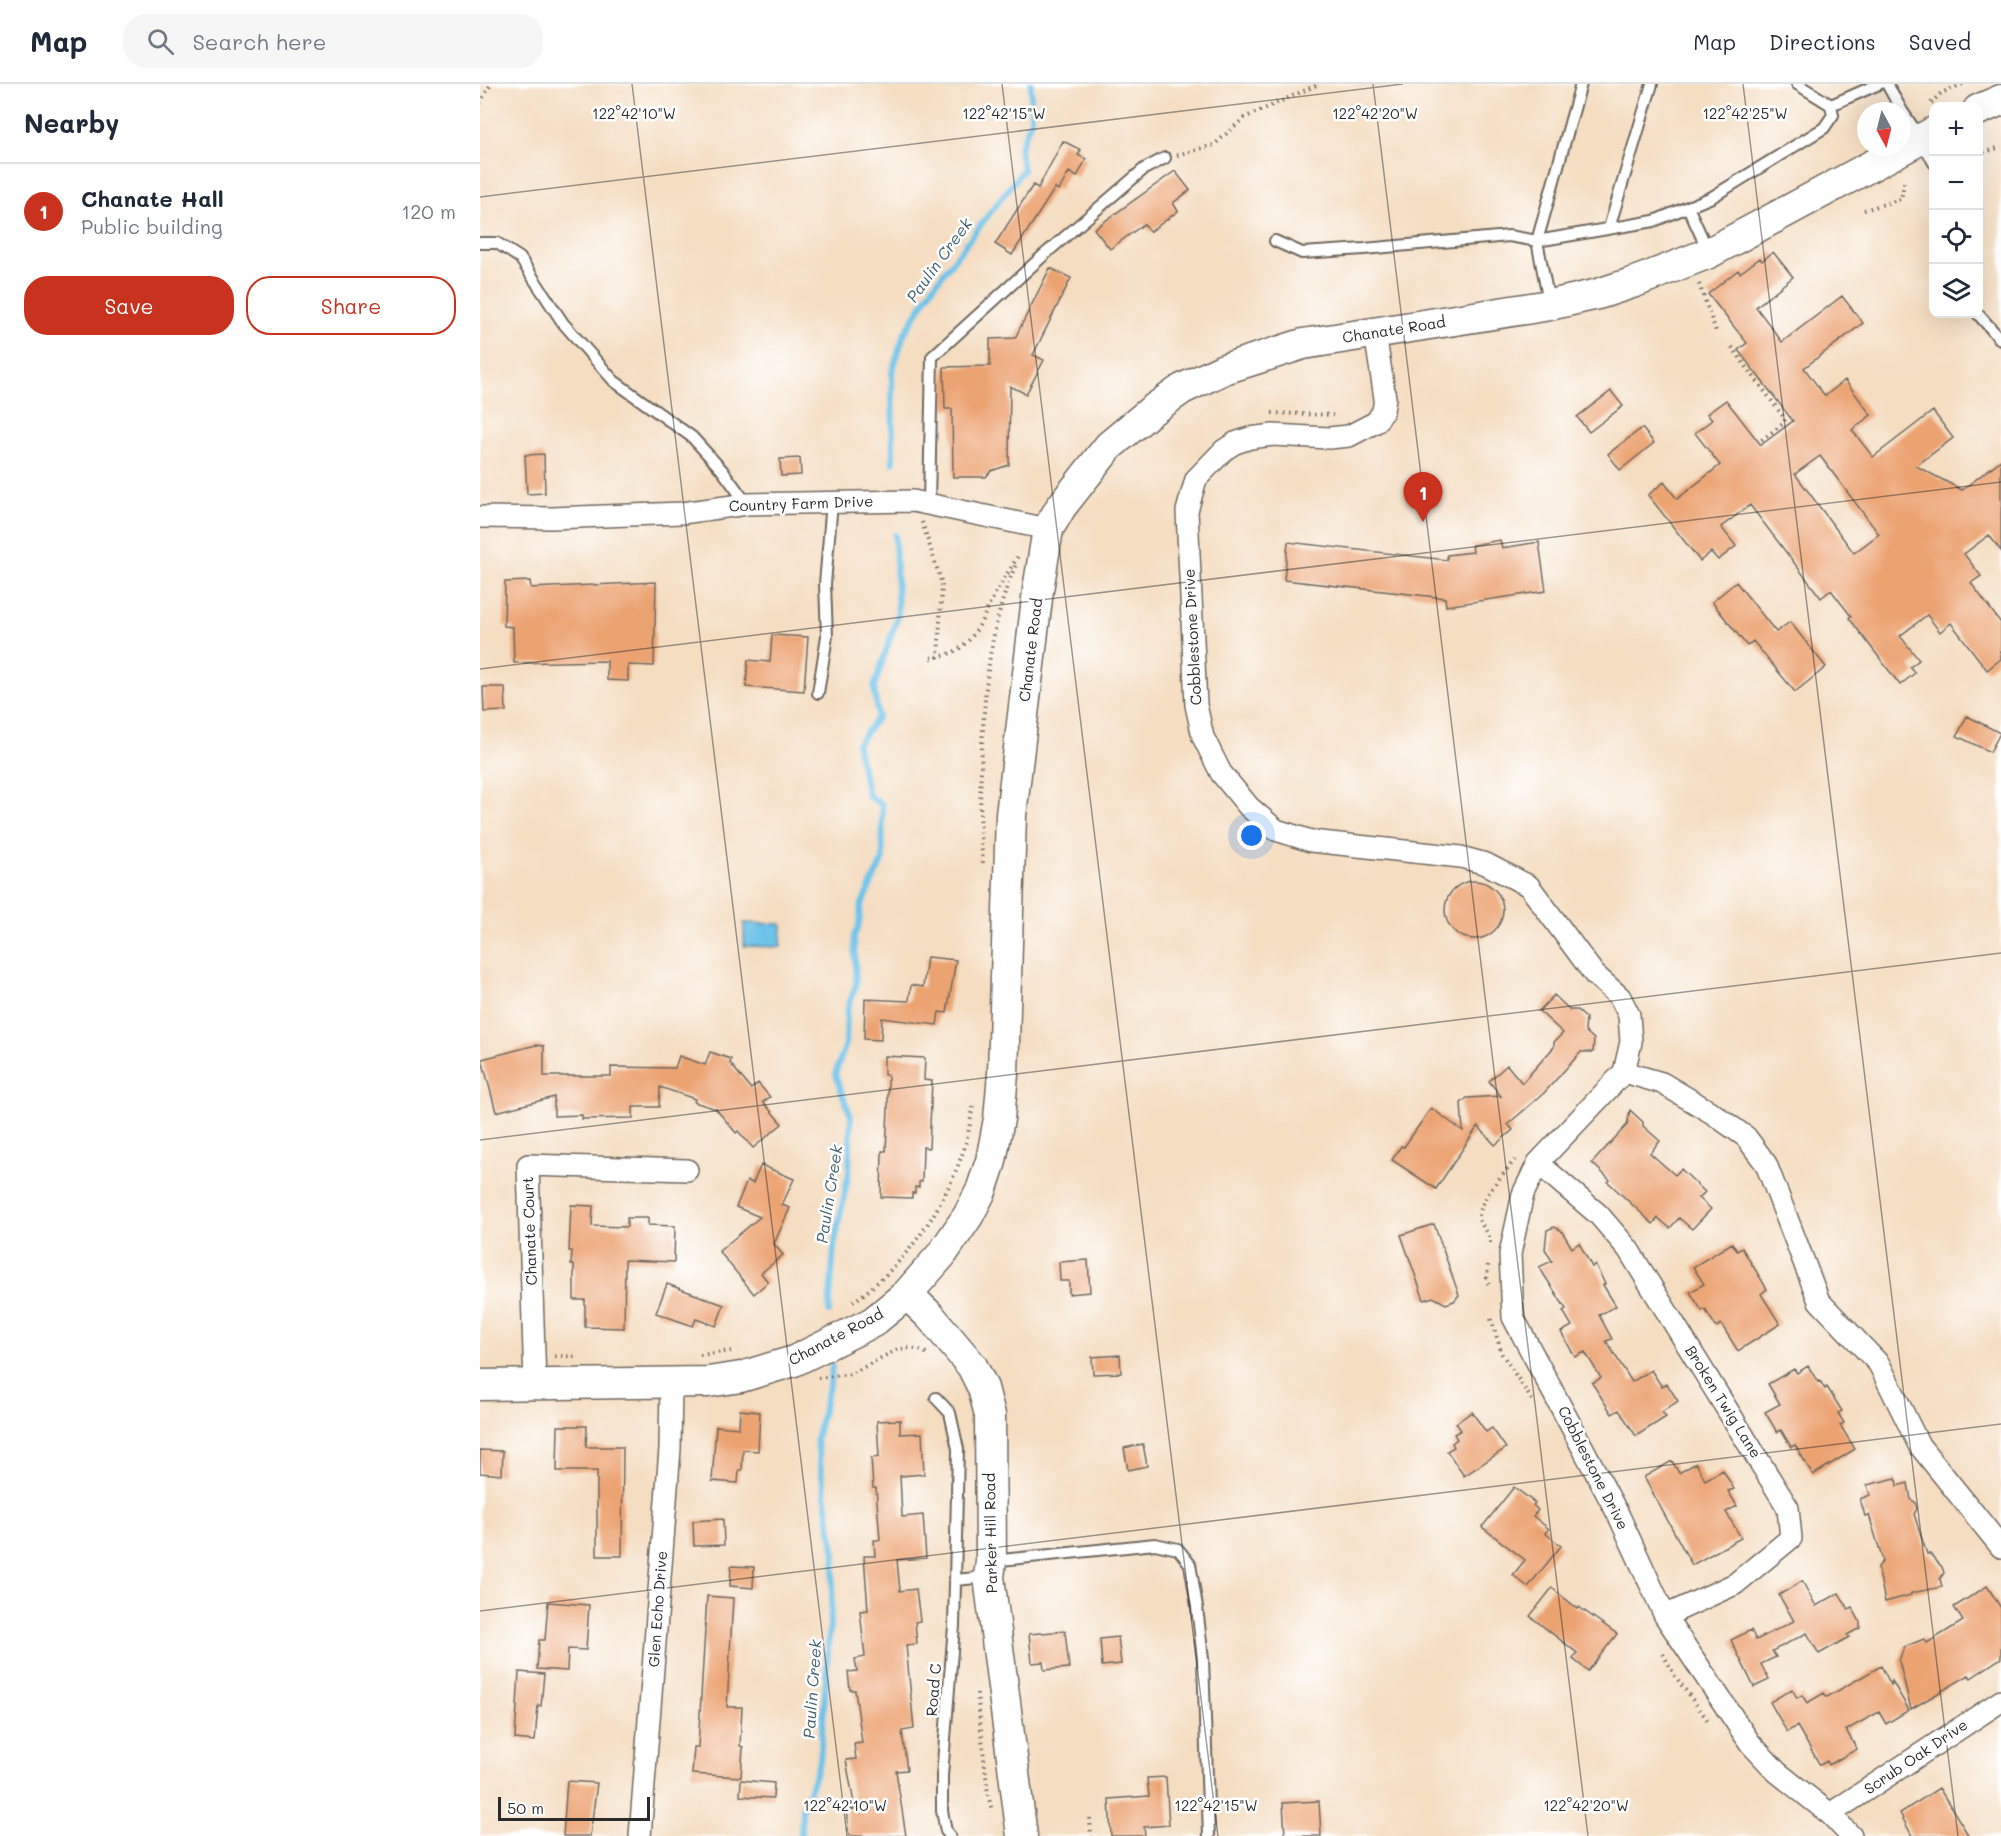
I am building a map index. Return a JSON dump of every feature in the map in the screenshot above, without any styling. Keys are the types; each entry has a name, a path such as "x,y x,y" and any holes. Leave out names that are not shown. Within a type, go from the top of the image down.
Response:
{"street":[{"path":"1983,108 2001,100"},
{"name":"Chanate Road","path":"480,1385 708,1382 741,1377 794,1361 873,1322 907,1294 942,1254 968,1216 981,1191 991,1161 999,1119 1003,1074 1011,815 1038,590 1048,530 1061,507 1109,446 1182,388 1224,369 1303,344 1550,305 1598,294 1709,253 1929,144"},
{"name":"Cobblestone Drive","path":"1375,333 1385,399 1383,411 1376,422 1349,436 1329,438 1273,435 1250,438 1224,450 1196,479 1187,511 1196,705 1203,737 1228,781 1249,807 1276,830 1311,841 1461,857 1486,864 1529,886 1594,974 1620,997 1629,1015 1631,1042 1624,1072 1529,1159 1510,1254 1513,1317 1619,1516 1665,1616 1750,1743 1777,1772 1830,1814 1851,1836"},
{"name":"Country Farm Drive","path":"480,516 552,518 682,513 747,504 913,501 925,511 1048,530"},
{"path":"1624,1072 1662,1083 1712,1113 1746,1137 1766,1164 1819,1301 1879,1364 1919,1445 2001,1547"},
{"name":"Broken Twig Lane","path":"1529,1159 1599,1215 1628,1249 1788,1508 1791,1538 1735,1584 1665,1616"},
{"name":"Chanate Court","path":"535,1384 528,1165 687,1170"},
{"name":"Parker Hill Road","path":"907,1294 930,1316 972,1366 983,1388 990,1415 990,1569 1022,1836"},
{"name":"Glen Echo Drive","path":"640,1836 669,1460 671,1383"},
{"name":"Scrub Oak Drive","path":"1830,1814 2001,1701"}],"lane":[{"path":"1550,305 1537,241 1581,84"},
{"path":"1609,228 1652,84"},
{"path":"1275,241 1302,253 1509,236 1537,241 1654,221 1712,197 1824,128 1833,115 1831,105 1797,84"},
{"path":"1831,105 1880,84"},
{"path":"1887,84 1897,102"},
{"path":"1911,122 1929,144"},
{"path":"925,511 932,357 1019,277 1144,169 1166,158"},
{"path":"1688,207 1709,253"},
{"path":"480,243 497,243 520,258 563,323 614,381 692,437 722,470 747,504"},
{"path":"1982,318 2001,340"},
{"path":"818,693 827,636 825,584 832,502"},
{"path":"936,1398 950,1413 958,1449 955,1580 990,1569 1155,1544 1178,1549 1190,1564 1203,1659 1209,1836"},
{"name":"Road C","path":"950,1836 946,1831 942,1811 942,1776 954,1626 955,1580"}],"path":[{"path":"480,103 490,84"},
{"path":"1166,158 1214,145 1244,118 1319,84"},
{"path":"1932,102 1941,93 1963,84"},
{"path":"1983,152 2001,147"},
{"path":"1864,210 1901,199 1905,179"},
{"path":"1699,284 1717,334"},
{"path":"1732,347 1785,419 1784,423 1760,441"},
{"path":"1264,414 1275,412 1340,416"},
{"path":"925,511 942,584 938,658"},
{"path":"931,658 945,657 956,651 980,628 996,592 1023,547 1004,593 990,646 983,713 980,786 980,836 983,866"},
{"path":"847,1307 862,1296 907,1253 940,1208 964,1150 974,1104"},
{"path":"1490,1250 1489,1232 1481,1224 1479,1218 1481,1208 1498,1178 1529,1159"},
{"path":"1489,1259 1487,1278 1490,1289"},
{"path":"1492,1311 1491,1323 1503,1354 1534,1404"},
{"path":"690,1357 732,1351"},
{"path":"555,1356 589,1357"},
{"path":"810,1379 851,1374"},
{"path":"1658,1644 1675,1676 1715,1730"},
{"path":"1090,1818 1091,1836"}],"water":[{"path":"744,923 782,924 781,947 744,946"}],"building":[{"path":"1063,141 1081,150 1078,155 1086,159 1077,177 1069,172 1059,190 1055,188 1012,255 995,244 1033,185 1038,188"},
{"path":"1175,171 1190,190 1173,203 1178,211 1150,232 1144,224 1110,249 1094,229"},
{"path":"1773,252 1793,277 1756,307 1782,342 1842,296 1863,323 1804,368 1825,396 1845,380 1871,415 1852,430 1873,457 1933,411 1953,438 1916,466 1962,490 2001,460 2001,551 1989,535 1964,554 1981,576 1971,583 2001,623 2001,659 1987,670 1951,623 1940,632 1927,615 1900,636 1919,660 1910,667 1915,673 1900,685 1849,618 1851,616 1831,590 1821,598 1750,505 1721,527 1736,546 1718,560 1711,552 1700,561 1648,495 1664,482 1677,499 1720,465 1695,433 1712,420 1707,414 1726,400 1761,445 1793,421 1738,350 1747,343 1708,294 1738,270 1740,273 1760,258 1762,261","holes":["1820,456 1879,534 1854,553 1795,474"]},
{"path":"1050,268 1071,278 1033,355 1044,360 1026,394 1010,386 1009,465 991,471 986,477 953,477 952,409 945,409 944,367 990,366 990,339 1015,338"},
{"path":"1611,391 1623,406 1589,432 1577,417"},
{"path":"1642,428 1654,443 1620,470 1608,454"},
{"path":"544,454 545,493 527,494 525,455"},
{"path":"800,458 801,475 781,476 780,459"},
{"path":"1500,540 1502,548 1539,542 1546,591 1446,606 1445,598 1284,580 1288,542 1447,560 1447,555 1473,552 1472,545"},
{"path":"530,581 531,588 656,582 654,666 628,665 628,681 607,680 607,661 514,663 513,627 504,626 505,582"},
{"path":"1736,582 1776,632 1790,622 1826,667 1795,692 1753,641 1747,646 1712,602"},
{"path":"772,635 808,637 804,691 746,687 748,660 770,662"},
{"path":"483,687 505,687 506,711 484,712"},
{"path":"1967,716 2000,733 1990,752 1957,736"},
{"path":"1474,881 1490,886 1498,894 1503,910 1498,926 1490,934 1474,939 1458,934 1450,926 1445,910 1450,894 1458,886"},
{"path":"927,957 956,960 947,1013 939,1012 937,1025 882,1018 881,1040 864,1039 865,999 909,1001 911,985 923,987"},
{"path":"1554,995 1570,1010 1577,1010 1586,1018 1585,1031 1594,1039 1593,1052 1581,1052 1544,1093 1508,1124 1513,1130 1495,1145 1478,1126 1436,1189 1392,1160 1401,1146 1404,1147 1431,1108 1463,1131 1461,1103 1467,1098 1501,1096 1489,1081 1507,1065 1522,1083 1554,1047 1554,1042 1563,1033 1539,1011"},
{"path":"536,1045 544,1046 544,1076 611,1076 611,1067 675,1068 679,1056 705,1065 710,1052 731,1059 730,1063 751,1089 758,1083 770,1097 763,1102 782,1124 753,1148 738,1131 736,1133 716,1109 660,1087 659,1107 633,1107 633,1118 582,1119 582,1115 554,1116 554,1097 496,1112 482,1059"},
{"path":"884,1056 925,1058 924,1080 932,1081 929,1148 923,1147 922,1181 919,1182 919,1187 915,1187 912,1198 881,1197 882,1151 886,1151 888,1108 888,1075 884,1075"},
{"path":"1630,1110 1660,1141 1650,1153 1675,1175 1681,1169 1705,1192 1699,1198 1711,1209 1692,1229 1679,1218 1670,1228 1658,1218 1653,1224 1608,1182 1610,1180 1592,1163 1627,1125"},
{"path":"761,1165 794,1179 782,1205 790,1208 774,1244 783,1255 761,1273 768,1282 754,1294 719,1251 760,1217 736,1207 747,1181 753,1183"},
{"path":"571,1205 593,1206 592,1226 627,1227 627,1218 648,1218 648,1225 675,1226 674,1262 625,1260 624,1328 585,1327 585,1300 574,1300 574,1265 571,1265 572,1251 569,1251"},
{"path":"1434,1224 1459,1295 1454,1301 1446,1304 1433,1297 1424,1300 1401,1235"},
{"path":"1554,1227 1561,1230 1572,1248 1579,1243 1592,1267 1595,1264 1605,1284 1603,1285 1616,1306 1599,1315 1612,1339 1606,1341 1632,1382 1651,1370 1662,1387 1667,1384 1678,1401 1662,1412 1666,1417 1636,1436 1619,1410 1612,1414 1592,1383 1601,1378 1585,1352 1575,1357 1561,1332 1572,1326 1563,1311 1566,1309 1539,1267 1552,1261 1545,1249 1547,1230"},
{"path":"1732,1243 1737,1251 1742,1248 1767,1289 1761,1294 1780,1324 1738,1351 1721,1324 1716,1327 1705,1309 1702,1311 1690,1292 1704,1284 1693,1267"},
{"path":"1088,1260 1090,1292 1069,1294 1069,1281 1060,1281 1059,1262"},
{"path":"667,1284 724,1305 716,1326 696,1319 693,1326 656,1313"},
{"path":"1120,1355 1121,1373 1093,1374 1092,1357"},
{"path":"1808,1366 1818,1382 1820,1381 1825,1389 1827,1387 1842,1411 1838,1413 1844,1423 1840,1425 1855,1449 1813,1475 1795,1445 1791,1447 1781,1430 1777,1432 1765,1412 1780,1404 1768,1384 1794,1369 1797,1373"},
{"path":"740,1410 760,1412 758,1451 743,1450 742,1470 739,1470 738,1483 712,1481 716,1426 739,1428"},
{"path":"1472,1412 1486,1432 1492,1428 1506,1448 1464,1476 1447,1451 1454,1447 1452,1443 1457,1439 1454,1434 1461,1430 1456,1423"},
{"path":"900,1420 900,1434 922,1433 924,1474 900,1476 902,1517 923,1515 926,1558 897,1560 900,1591 916,1589 920,1621 915,1622 917,1644 906,1645 914,1729 902,1731 907,1770 896,1771 906,1836 849,1836 846,1810 855,1809 846,1760 856,1759 854,1744 862,1743 855,1690 850,1690 848,1672 857,1671 855,1659 865,1657 860,1611 868,1610 864,1556 875,1556 874,1540 880,1540 871,1458 879,1457 877,1421"},
{"path":"558,1426 587,1426 586,1447 623,1447 622,1556 597,1556 597,1471 557,1471"},
{"path":"1143,1444 1147,1466 1128,1470 1124,1448"},
{"path":"480,1450 503,1451 502,1475 480,1473"},
{"path":"1672,1461 1679,1473 1696,1463 1705,1480 1723,1470 1734,1489 1728,1491 1737,1506 1726,1512 1741,1538 1692,1565 1644,1477"},
{"path":"1896,1478 1897,1486 1908,1483 1911,1500 1915,1502 1917,1509 1914,1514 1927,1554 1930,1554 1942,1567 1944,1573 1940,1579 1942,1587 1911,1593 1911,1595 1885,1602 1878,1567 1883,1561 1869,1515 1865,1516 1860,1499 1870,1495 1867,1485"},
{"path":"1514,1487 1535,1503 1533,1505 1538,1510 1533,1516 1549,1529 1545,1533 1561,1546 1528,1587 1513,1575 1525,1560 1482,1527"},
{"path":"723,1519 724,1545 694,1546 693,1521"},
{"path":"731,1566 754,1567 753,1588 730,1586"},
{"path":"1802,1581 1816,1606 1839,1593 1848,1609 1852,1607 1860,1622 1860,1628 1819,1654 1807,1633 1772,1651 1776,1657 1761,1664 1769,1680 1754,1687 1731,1640 1751,1630 1756,1640 1794,1621 1779,1595"},
{"path":"1987,1586 2001,1608 2001,1658 1971,1678 1969,1675 1911,1709 1899,1661 1904,1647 1924,1639 1927,1643 1963,1621 1954,1607"},
{"path":"1552,1588 1578,1609 1579,1607 1617,1634 1588,1671 1573,1659 1577,1653 1530,1616"},
{"path":"707,1596 733,1598 727,1707 742,1707 741,1777 692,1774 694,1747 698,1747"},
{"path":"548,1602 589,1605 586,1650 568,1649 567,1671 537,1669 539,1640 545,1640"},
{"path":"1065,1631 1069,1668 1044,1670 1043,1662 1032,1663 1029,1634"},
{"path":"1118,1637 1121,1664 1102,1666 1100,1639"},
{"path":"1881,1666 1909,1710 1886,1724 1879,1712 1846,1730 1857,1749 1829,1765 1827,1761 1820,1765 1797,1726 1787,1732 1770,1702 1792,1689 1797,1698 1802,1695 1807,1703 1824,1693 1827,1697"},
{"path":"519,1672 544,1674 541,1706 538,1705 535,1741 515,1739"},
{"path":"1166,1777 1169,1825 1144,1827 1145,1836 1111,1836 1109,1799 1149,1796 1147,1778"},
{"path":"741,1780 774,1783 773,1798 740,1796"},
{"path":"567,1781 597,1783 590,1836 563,1836"},
{"path":"1939,1788 1969,1836 1912,1836 1900,1813"},
{"path":"1319,1801 1321,1836 1285,1836 1283,1803"}],"waterway":[{"name":"Paulin Creek","path":"893,463 892,372 904,334 933,287 1023,170 1020,148 1031,120 1031,84"},
{"name":"Paulin Creek","path":"829,1312 834,1247 849,1171 851,1117 835,1074 846,1044 847,1010 856,985 854,936 859,925 861,906 883,859 882,805 868,795 857,744 878,717 874,687 898,615 895,535"},
{"name":"Paulin Creek","path":"801,1836 802,1810 820,1761 835,1555 816,1439 832,1365"}],"place":[{"name":"Chanate Hall","path":"1423,522"}]}
